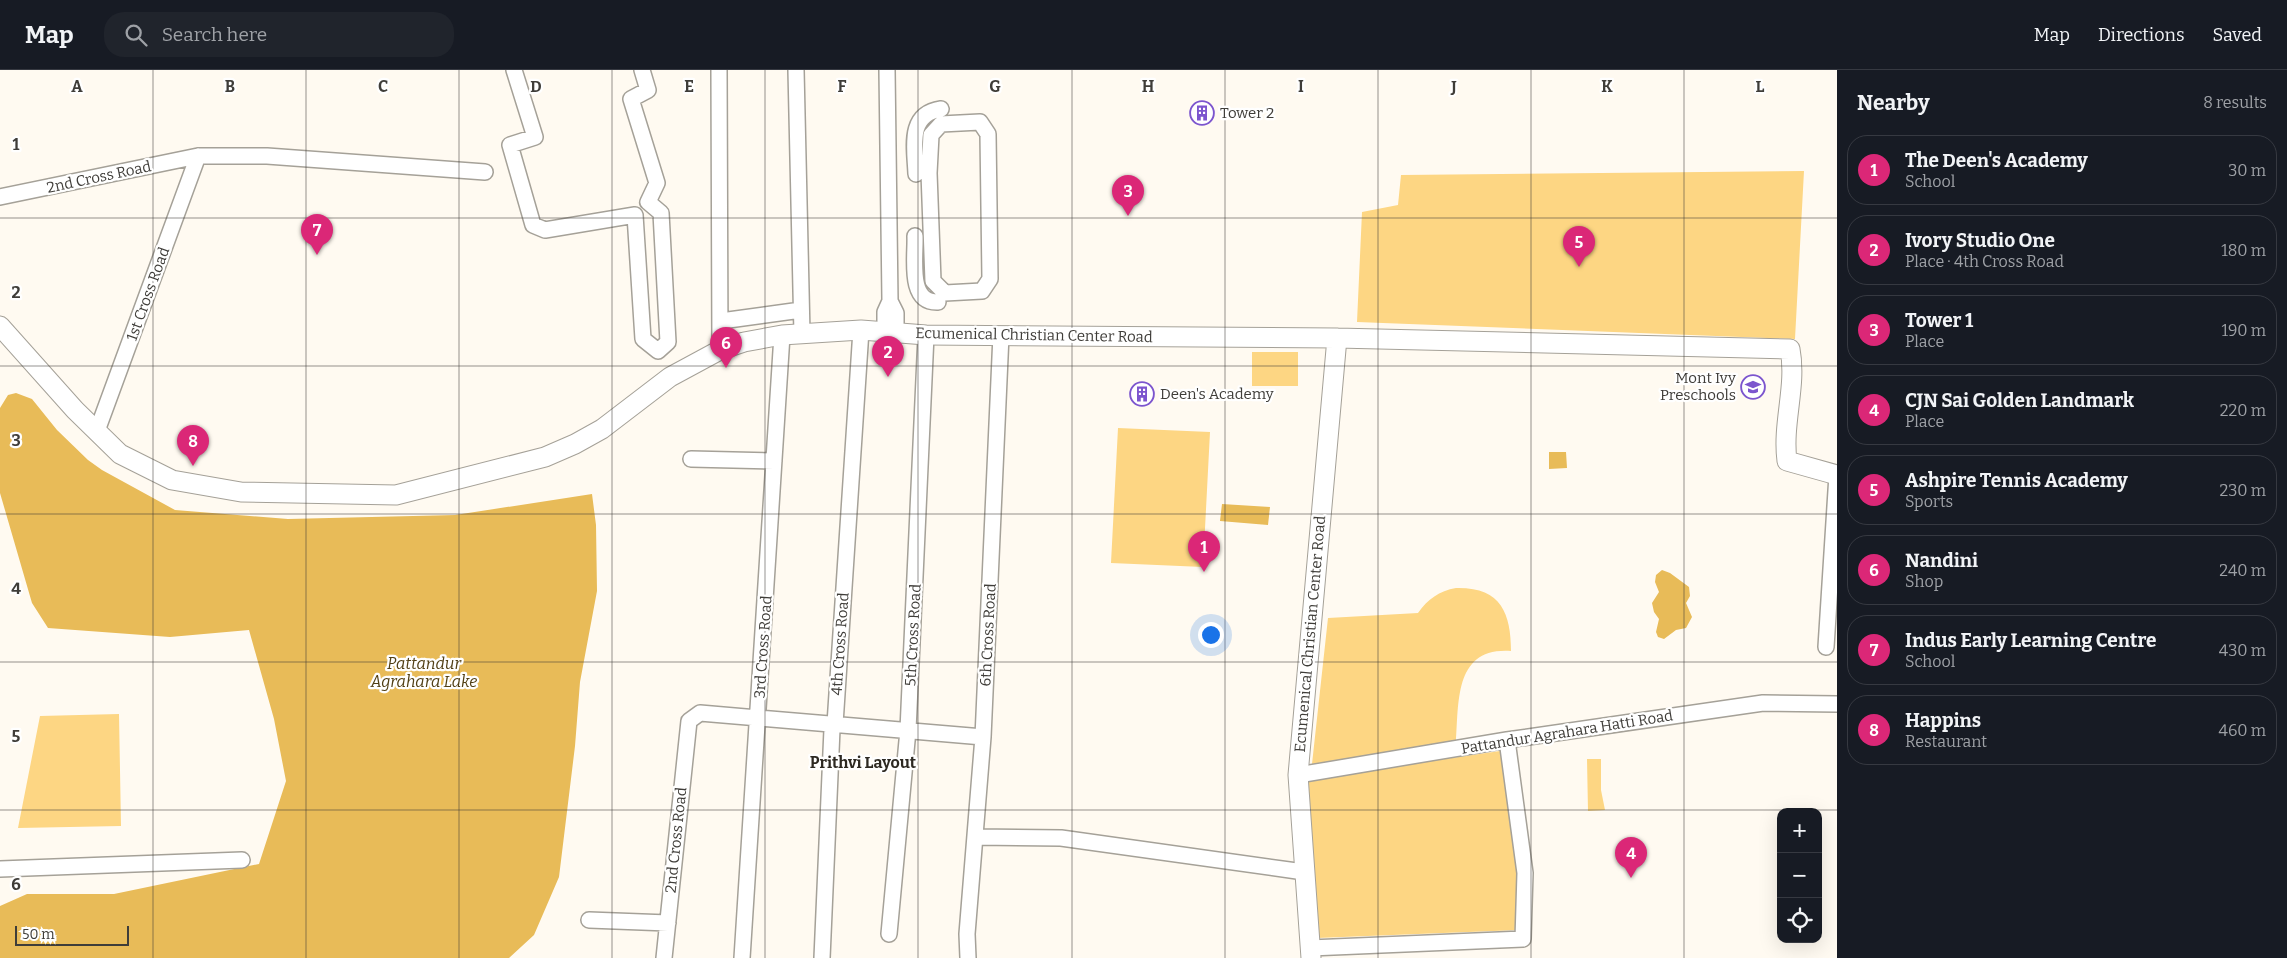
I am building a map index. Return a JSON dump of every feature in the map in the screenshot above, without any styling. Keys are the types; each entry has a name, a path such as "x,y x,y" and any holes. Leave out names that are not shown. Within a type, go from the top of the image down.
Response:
{"street":[{"path":"514,70 535,137 510,145 532,225 545,230 635,216 643,339 658,351 668,342 661,212 648,202 657,183 630,99 648,90 642,70"},
{"path":"718,70 720,350"},
{"path":"796,70 802,334"},
{"path":"887,70 891,237 890,301 896,313 891,332"},
{"path":"923,173 931,135 941,124 980,122 988,134 990,279 982,291 944,293 934,281 932,236 923,173 914,130 922,117 940,109"},
{"name":"2nd Cross Road","path":"0,197 198,156 267,156 485,172"},
{"name":"1st Cross Road","path":"97,431 198,156"},
{"path":"890,175 923,173"},
{"path":"915,236 917,289 925,299 938,302"},
{"path":"891,237 932,236"},
{"path":"721,321 801,310"},
{"name":"Ecumenical Christian Center Road","path":"0,326 75,410 120,454 172,480 241,492 396,495 545,458 602,429 670,377 720,350 744,342 782,335 861,330 926,335 1337,338 1298,774 1311,953"},
{"name":"4th Cross Road","path":"822,958 832,729 835,724 861,330"},
{"name":"3rd Cross Road","path":"742,958 782,335"},
{"name":"5th Cross Road","path":"889,934 908,730 926,335"},
{"name":"6th Cross Road","path":"968,958 968,934 983,737 1001,335"},
{"path":"1337,338 1790,349 1793,364 1784,440 1786,461 1837,475 1826,647"},
{"path":"691,459 774,461"},
{"name":"Pattandur Agrahara Hatti Road","path":"1298,774 1507,740 1763,703 1837,704"},
{"name":"2nd Cross Road","path":"664,958 689,721 700,713 758,718"},
{"path":"758,718 983,737"},
{"path":"1311,953 1523,939 1525,873 1507,740"},
{"path":"976,836 1061,838 1304,872"},
{"path":"0,869 242,860"},
{"path":"589,920 668,922"}],"shaded area":[{"path":"1804,171 1795,339 1357,322 1362,212 1398,205 1401,175"},
{"path":"1252,352 1298,352 1298,386 1252,386"},
{"path":"1118,428 1210,432 1203,567 1111,563"},
{"path":"1456,588 1484,592 1493,597 1500,605 1509,625 1511,651 1492,652 1479,658 1469,667 1463,680 1460,695 1456,742 1312,764 1328,618 1418,613 1434,596"},
{"path":"119,714 121,826 18,828 40,716"},
{"path":"1500,751 1519,870 1519,930 1317,938 1306,779"},
{"path":"1587,759 1601,759 1601,790 1605,810 1588,811"}],"water":[{"name":"Pattandur Agrahara Lake","path":"16,393 32,399 57,430 88,460 102,470 175,510 288,519 455,515 592,494 596,525 597,591 580,682 575,746 559,877 534,935 509,958 0,958 0,906 27,894 114,894 259,864 286,781 274,719 249,630 170,637 48,628 32,603 0,493 0,408 8,395"},
{"path":"1549,452 1566,452 1567,468 1549,469"},
{"path":"1222,504 1270,507 1268,525 1220,521"},
{"path":"1662,570 1670,573 1689,587 1690,596 1686,603 1692,617 1686,628 1676,630 1664,639 1658,637 1656,632 1659,619 1654,612 1652,603 1659,592 1655,582 1656,575"}],"place":[{"name":"Tower 2","path":"1202,113"},
{"name":"Tower 1","path":"1128,216"},
{"name":"Indus Early Learning Centre","path":"317,255"},
{"name":"Ashpire Tennis Academy","path":"1579,267"},
{"name":"Nandini","path":"726,368"},
{"name":"Ivory Studio One","path":"888,377"},
{"name":"Mont Ivy Preschools","path":"1753,387"},
{"name":"Deen's Academy","path":"1142,394"},
{"name":"Happins","path":"193,466"},
{"name":"The Deen's Academy","path":"1204,572"},
{"name":"CJN Sai Golden Landmark","path":"1631,878"}],"district":[{"name":"Prithvi Layout","path":"863,762"}]}
